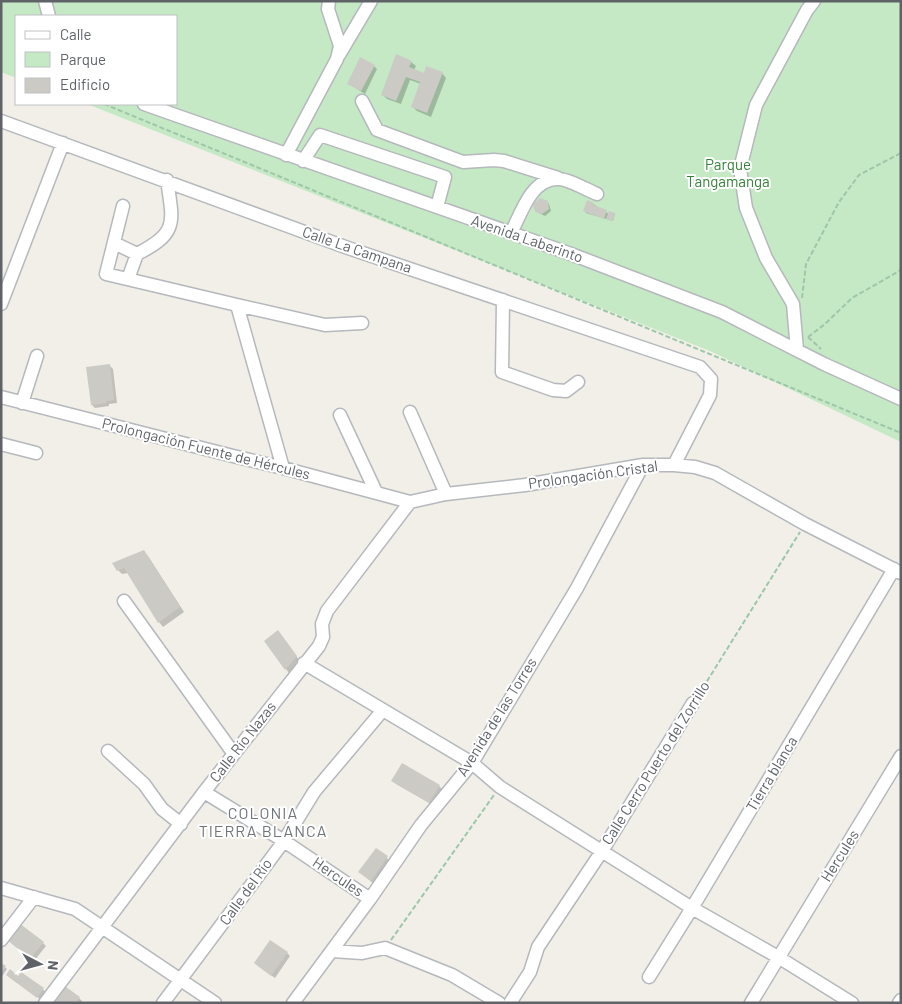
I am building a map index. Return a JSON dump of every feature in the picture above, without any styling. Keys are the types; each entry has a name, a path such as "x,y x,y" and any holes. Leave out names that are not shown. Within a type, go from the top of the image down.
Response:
{"street":[{"path":"45,1 49,15"},
{"path":"329,1 328,9 340,46 337,60"},
{"path":"286,155 371,1"},
{"path":"797,350 793,304 766,258 746,208 740,168 756,105 807,10 814,1"},
{"path":"362,101 377,130 463,162 494,160 558,178 597,194"},
{"name":"Avenida Laberinto","path":"147,105 571,254 722,312 901,400"},
{"name":"Calle La Campana","path":"1,120 348,248 700,367 711,379 710,395 674,465"},
{"path":"303,161 320,136 445,177 437,207"},
{"path":"1,304 5,282 63,143"},
{"path":"511,233 532,189 533,183 530,170"},
{"path":"528,199 545,182 558,178"},
{"path":"128,279 137,254 156,244 168,232 173,217 167,180"},
{"path":"123,206 106,274 237,306 325,324 362,323"},
{"path":"114,243 137,254"},
{"path":"503,300 502,372 553,390 566,391 578,382"},
{"path":"237,306 282,468"},
{"path":"22,403 37,356"},
{"name":"Prolongación Fuente de Hércules","path":"1,397 410,502"},
{"path":"410,412 446,494"},
{"path":"340,415 376,492"},
{"path":"1,444 36,453"},
{"name":"Prolongación Cristal","path":"410,502 446,494 525,486 643,465 695,467 714,473 805,524 897,571"},
{"name":"Avenida de las Torres","path":"293,1003 370,899 421,825 472,763 577,588 643,465"},
{"name":"Calle Río Nazas","path":"45,1003 204,792 319,646 323,636 322,624 326,611 410,502"},
{"name":"Tierra blanca","path":"649,977 897,571"},
{"path":"124,601 234,754"},
{"path":"304,663 472,763 500,787 692,908 778,957 852,1003"},
{"name":"Calle Cerro Puerto del Zorrillo","path":"510,1003 530,972 538,947 602,851 693,703"},
{"name":"Calle del Río","path":"163,1003 284,841 314,792 383,710"},
{"path":"108,751 144,784 162,809 181,824"},
{"name":"Hercules","path":"751,1003 901,756"},
{"name":"Hercules","path":"204,792 284,841 370,899"},
{"path":"1,888 75,909 215,1003"},
{"path":"1,940 34,897"},
{"path":"332,951 362,953 385,948 452,975 499,1003"}],"path":[{"path":"106,105 901,433"},
{"path":"801,303 806,264 839,202 859,175 901,152"},
{"path":"808,337 852,298 901,270"},
{"path":"806,329 808,337 822,350"},
{"name":"Calle Cerro Puerto del Zorrillo","path":"693,703 805,524"},
{"path":"385,948 500,787"}],"green space":[{"name":"Parque Tangamanga","path":"1,1 901,1 901,442 710,351 90,105 178,105 178,15 15,15 15,78 1,72"}],"building":[{"path":"396,54 412,61 409,67 424,73 426,66 443,72 427,113 411,107 420,82 406,77 396,101 381,95"},
{"path":"360,57 375,65 361,91 347,84"},
{"path":"540,198 548,201 549,209 542,214 535,212 533,204"},
{"path":"587,200 594,203 593,205 607,210 604,219 583,211"},
{"path":"609,211 615,213 613,221 606,219"},
{"path":"110,364 114,400 91,405 86,367"},
{"path":"144,550 180,607 158,623 124,568 117,571 112,563"},
{"path":"278,630 297,656 285,670 264,641"},
{"path":"402,763 440,785 429,803 391,781"},
{"path":"376,848 388,856 371,881 358,872"},
{"path":"19,923 44,942 30,959 6,939"},
{"path":"270,940 288,952 271,976 254,963"},
{"path":"1,963 6,966 1,973"},
{"path":"10,969 18,976 21,972 44,988 37,998 6,975"},
{"path":"66,987 80,997 76,1003 54,1003"}],"district":[{"name":"COLONIA TIERRA BLANCA","path":"263,822"}]}
